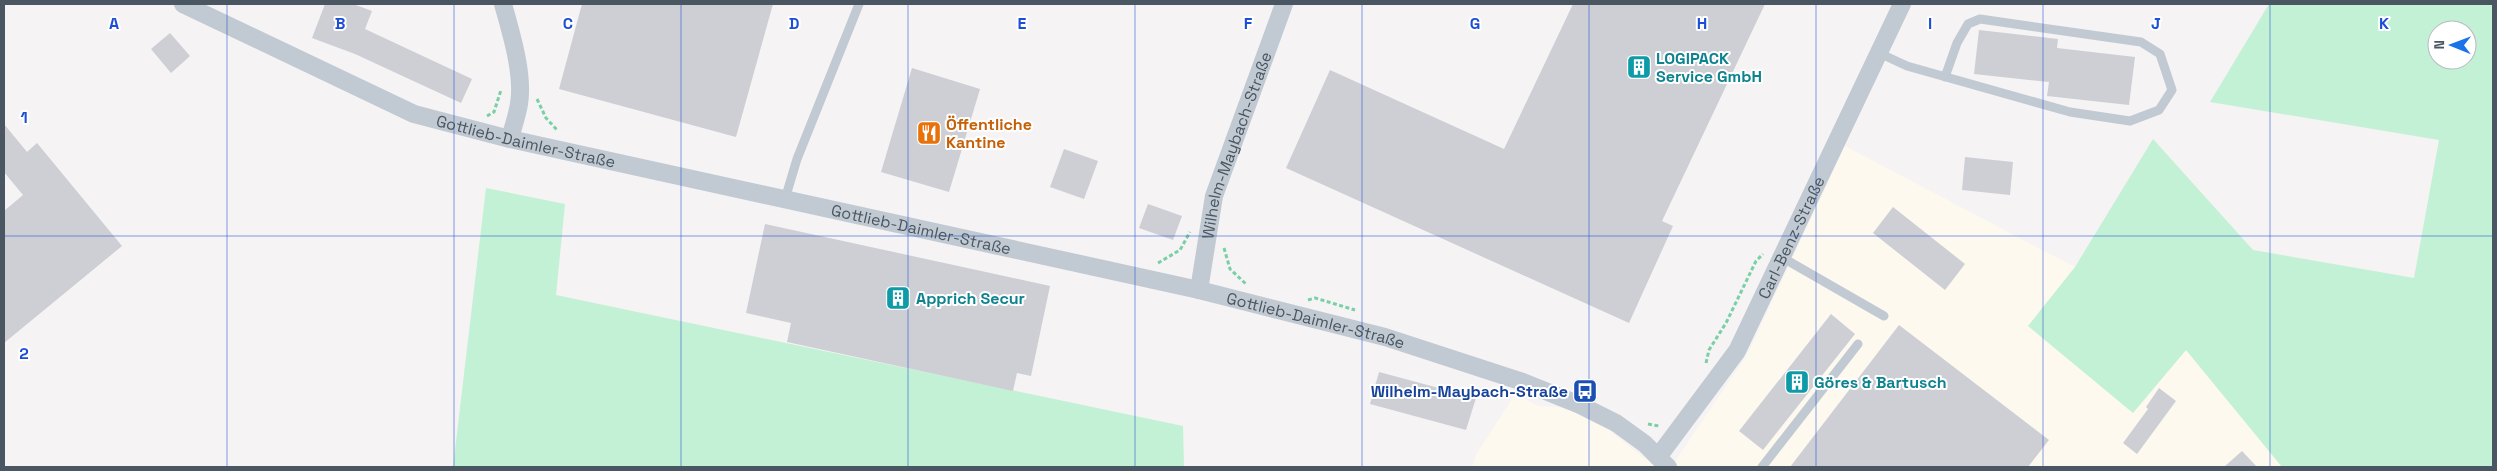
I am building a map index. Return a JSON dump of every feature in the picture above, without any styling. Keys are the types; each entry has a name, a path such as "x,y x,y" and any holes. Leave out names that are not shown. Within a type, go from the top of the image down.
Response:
{"street":[{"name":"Gottlieb-Daimler-Straße","path":"183,4 414,114 510,138 1199,290 1385,337 1523,382 1580,405 1616,423 1663,462"},
{"path":"503,4 512,39 519,88 519,103 510,138"},
{"name":"Wilhelm-Maybach-Straße","path":"1199,290 1214,196 1284,4"},
{"name":"Carl-Benz-Straße","path":"1663,462 1738,351 1902,4"}],"lane":[{"path":"785,199 797,160 859,4"},
{"path":"1879,53 1907,66 1945,77 2070,112 2130,121 2159,110 2172,90 2160,54 2141,42 1980,19 1968,24 1957,42 1945,77"},
{"path":"1783,258 1884,316"},
{"path":"1762,467 1858,344"}],"path":[{"path":"1705,371 1709,350 1726,323 1756,261 1765,252"},
{"path":"1658,426 1664,419"}],"shaded area":[{"path":"1845,146 2075,267 2028,326 2133,413 2186,350 2282,467 1671,467 1747,355"},
{"path":"1515,394 1539,406 1559,407 1574,411 1610,431 1656,467 1472,467 1476,455"}],"green space":[{"path":"2269,4 2493,4 2493,467 2282,467 2186,350 2133,413 2028,326 2075,267 2153,139 2253,250 2414,278 2439,140 2210,102"},
{"path":"486,188 565,204 556,295 1183,426 1184,467 453,467"}],"building":[{"path":"325,4 353,4 372,11 365,29 472,79 461,103 355,54 312,38"},
{"path":"582,4 773,4 736,137 559,89"},
{"path":"1573,4 1765,4 1662,221 1673,226 1629,323 1286,168 1330,70 1504,149"},
{"path":"1979,30 2058,39 2057,48 2135,57 2129,105 2047,96 2049,82 1974,74"},
{"path":"170,33 190,56 171,73 151,49"},
{"path":"912,68 980,89 949,192 881,172"},
{"path":"4,124 27,152 37,143 122,246 4,343 4,211 23,195 4,172"},
{"path":"1064,149 1098,161 1084,199 1050,187"},
{"path":"1965,157 2013,162 2010,195 1962,190"},
{"path":"1148,204 1182,216 1173,240 1139,228"},
{"path":"1893,207 1965,264 1945,290 1873,233"},
{"name":"Apprich Secur","path":"765,224 1050,286 1031,376 1017,373 1013,391 787,342 791,323 746,313"},
{"name":"Göres & Bartusch","path":"1831,314 1855,334 1763,450 1739,431"},
{"path":"1899,325 2049,440 2028,467 1790,467"},
{"path":"1379,372 1476,398 1466,430 1370,404"},
{"path":"2159,388 2176,401 2137,454 2123,443 2148,409 2146,407"},
{"path":"2242,451 2257,467 2224,467"}],"place":[{"name":"LOGIPACK Service GmbH","path":"1639,67"},
{"name":"Öffentliche Kantine","path":"929,133"},
{"name":"Apprich Secur","path":"898,298"},
{"name":"Göres & Bartusch","path":"1797,382"},
{"name":"Wilhelm-Maybach-Straße","path":"1585,391"}]}
